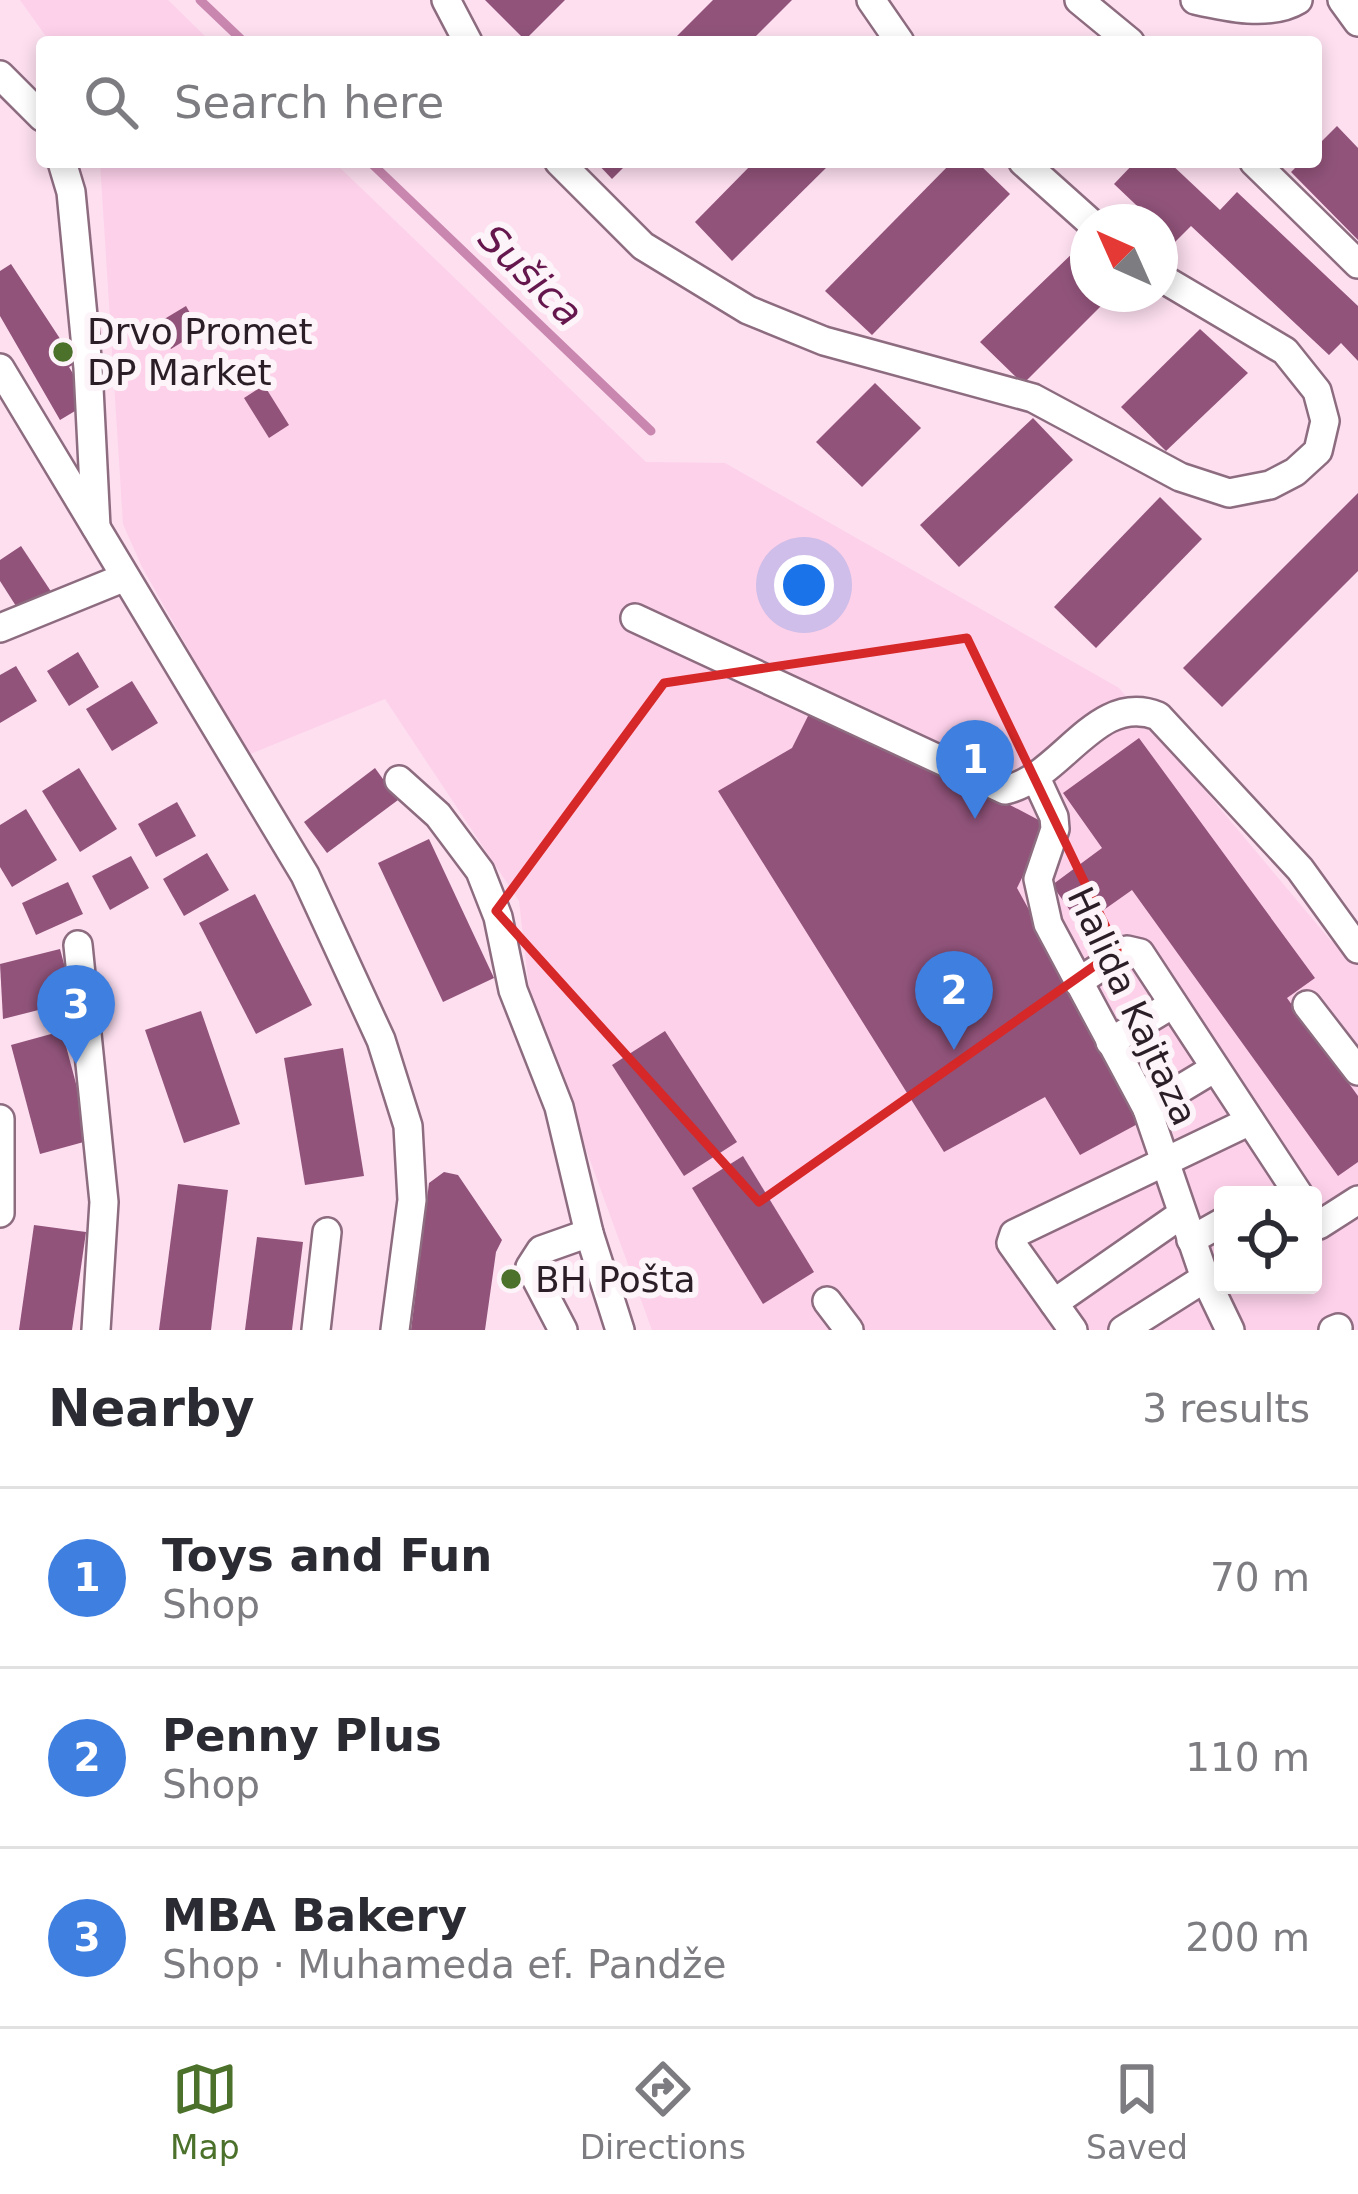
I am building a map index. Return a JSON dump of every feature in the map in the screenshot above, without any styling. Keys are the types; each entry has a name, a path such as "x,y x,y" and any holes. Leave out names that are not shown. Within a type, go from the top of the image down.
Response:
{"street":[{"path":"446,0 465,36"},
{"path":"872,0 896,36"},
{"path":"1079,0 1123,36"},
{"path":"1195,0 1243,8 1289,5 1298,0"},
{"path":"1342,0 1358,22"},
{"path":"0,75 36,111"},
{"path":"64,168 71,192 90,390 96,531"},
{"path":"565,168 643,246 748,310 824,340 1034,398 1180,477 1229,493 1270,485 1295,472 1318,451 1324,421 1317,391 1285,351 1178,289"},
{"path":"1030,168 1070,204"},
{"path":"1260,168 1358,264"},
{"path":"0,368 305,874 381,1040 408,1126 412,1200 394,1330"},
{"path":"0,628 123,578"},
{"path":"635,619 1005,790 1036,778 1115,712 1138,707 1158,716 1300,869 1358,949"},
{"name":"Halida Kajtaza","path":"1036,778 1055,829 1038,880 1048,924 1147,1109 1186,1227 1214,1277"},
{"path":"399,780 438,815 480,871 498,917 512,990 559,1107 589,1233 620,1330"},
{"path":"78,945 104,1202 96,1330"},
{"path":"1078,982 1132,949 1140,953 1250,1121 1283,1186"},
{"path":"1110,1042 1173,1004"},
{"path":"1307,1004 1358,1071"},
{"path":"1147,1109 1216,1068"},
{"path":"0,1119 0,1213"},
{"path":"1072,1330 1011,1243 1014,1234 1250,1121"},
{"path":"1322,1219 1358,1200"},
{"path":"1054,1303 1186,1227 1214,1223"},
{"path":"316,1330 327,1232"},
{"path":"563,1330 530,1267 541,1250 589,1233"},
{"path":"1123,1330 1214,1291"},
{"name":"Halida Kajtaza","path":"1221,1294 1229,1330"},
{"path":"827,1301 849,1330"}],"highlighted area":[{"path":"967,638 1117,950 759,1202 496,911 664,683"}],"shaded area":[{"path":"20,0 168,0 205,36 46,36"},
{"path":"100,168 340,168 646,462 725,463 1119,688 1331,941 1358,942 1358,1330 652,1330 530,996 519,901 385,699 248,755 142,567 123,524"}],"building":[{"path":"485,0 565,0 529,36 521,36"},
{"path":"713,0 792,0 756,36 677,36"},
{"path":"1337,126 1358,148 1358,240 1291,172 1322,168 1322,141"},
{"path":"602,168 623,168 612,179"},
{"path":"748,168 826,168 732,261 695,222"},
{"path":"946,168 983,168 1010,194 872,335 825,291"},
{"path":"1129,168 1175,168 1220,210 1237,192 1358,306 1358,361 1341,343 1329,355 1191,226 1178,239 1178,204 1135,204 1114,184"},
{"path":"1070,256 1070,312 1095,312 1023,384 980,342"},
{"path":"11,264 76,363 69,367 90,402 60,420 0,316 0,271"},
{"path":"186,306 200,331 171,349 156,324"},
{"path":"1200,329 1248,373 1166,451 1121,407"},
{"path":"875,383 921,428 862,487 816,442"},
{"path":"264,385 289,425 269,438 244,398"},
{"path":"1033,418 1073,460 959,567 920,525"},
{"path":"1358,493 1358,571 1222,707 1183,668"},
{"path":"1160,497 1202,539 1096,648 1054,607"},
{"path":"21,546 54,596 23,617 0,581 0,560"},
{"path":"78,652 99,687 69,706 47,671"},
{"path":"16,666 37,701 0,723 0,675"},
{"path":"132,681 158,723 112,751 86,709"},
{"path":"815,702 1048,825 1017,888 1145,1120 1080,1155 1045,1097 944,1152 718,791 792,748"},
{"path":"1139,738 1315,978 1287,998 1358,1096 1358,1162 1338,1176 1132,890 1081,926 1052,885 1102,848 1063,793"},
{"path":"79,768 117,829 80,852 42,791"},
{"path":"375,768 398,800 327,853 304,822"},
{"path":"177,802 196,836 156,857 138,824"},
{"path":"26,809 57,860 12,887 0,867 0,825"},
{"path":"429,839 494,978 443,1002 378,863"},
{"path":"207,853 229,890 184,916 163,879"},
{"path":"131,856 149,888 110,910 92,876"},
{"path":"68,882 83,914 36,935 22,903"},
{"path":"255,894 312,1005 256,1034 199,923"},
{"path":"60,949 74,1001 3,1019 0,964"},
{"path":"201,1011 240,1124 184,1143 145,1030"},
{"path":"62,1031 91,1140 40,1154 11,1045"},
{"path":"665,1031 737,1142 684,1176 612,1065"},
{"path":"343,1048 364,1176 305,1185 284,1058"},
{"path":"743,1156 814,1272 763,1304 692,1188"},
{"path":"444,1172 458,1175 502,1240 496,1252 485,1330 411,1330 429,1183"},
{"path":"178,1184 228,1190 211,1330 159,1330"},
{"path":"34,1225 86,1232 72,1330 19,1330"},
{"path":"257,1237 303,1242 292,1330 245,1330"}],"waterway":[{"name":"Sušica","path":"200,0 238,36"},
{"name":"Sušica","path":"376,168 651,431"}],"place":[{"name":"Drvo Promet DP Market","path":"63,352"},
{"name":"Toys and Fun","path":"975,819"},
{"name":"Penny Plus","path":"954,1050"},
{"name":"MBA Bakery","path":"76,1064"},
{"name":"BH Pošta","path":"511,1279"}]}
